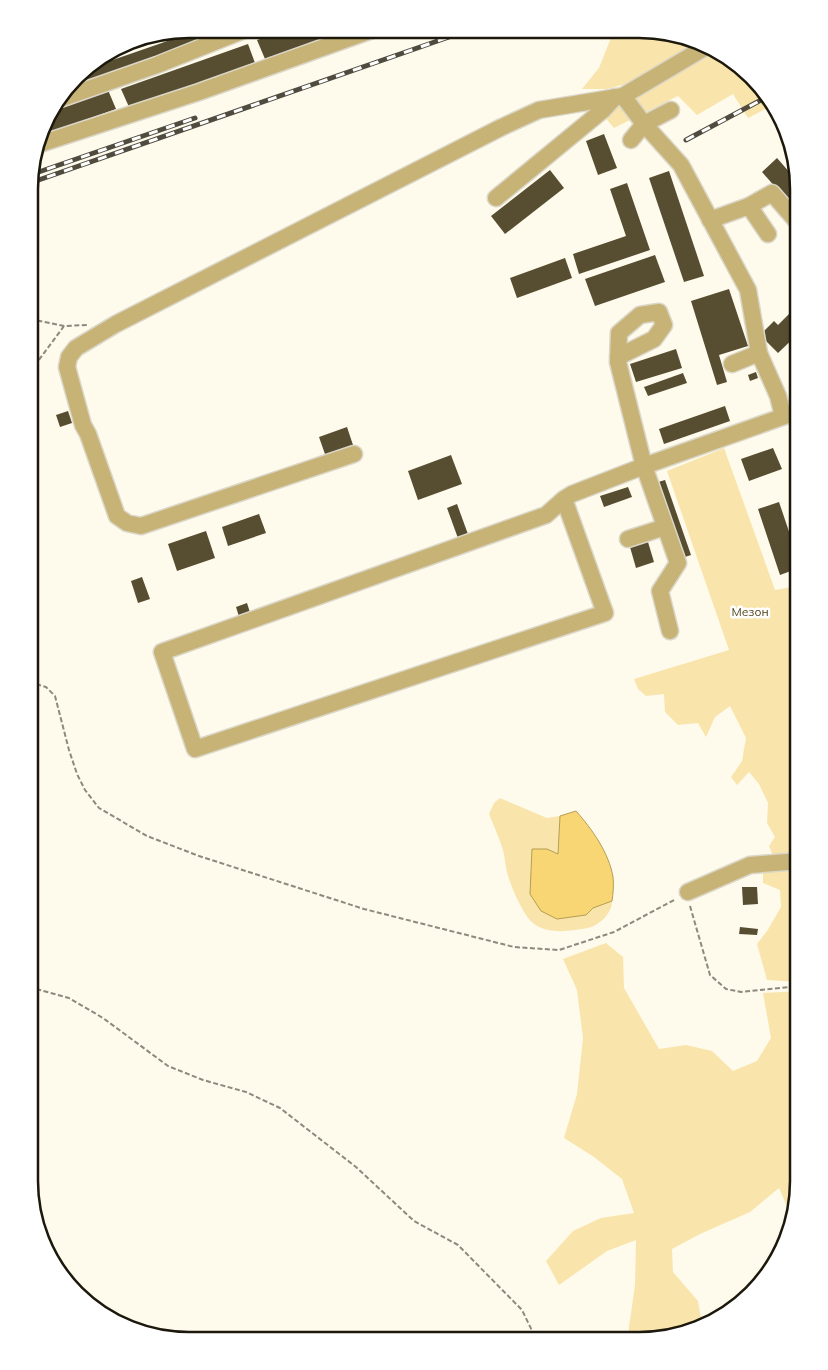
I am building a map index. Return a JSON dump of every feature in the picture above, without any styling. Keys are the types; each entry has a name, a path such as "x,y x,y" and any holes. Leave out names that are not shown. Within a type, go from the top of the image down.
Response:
{"street":[{"path":"69,96 157,65 221,38"},
{"path":"44,143 350,38"},
{"path":"496,198 619,97 700,50"},
{"path":"619,97 681,165 748,290 759,353 778,396 783,416"},
{"path":"354,454 141,526 127,523 117,516 88,434 83,425 67,367 69,357 76,348 116,324 539,110 619,97"},
{"path":"631,140 644,124 671,110"},
{"path":"710,220 750,206 772,193 790,214"},
{"path":"750,206 768,234"},
{"path":"732,364 759,353"},
{"path":"618,356 644,466 678,563 660,590 670,631"},
{"path":"564,499 605,613 195,749 162,652 546,515 564,499 572,494 790,414"},
{"path":"628,539 665,527"},
{"path":"688,892 750,866 790,862"}],"path":[{"path":"38,321 64,326"},
{"path":"38,685 46,687 55,696 69,750 85,790 98,808 147,836 199,856 355,906 514,947 559,950 614,932 688,892 689,903 710,976 726,989 741,992 790,987"},
{"path":"38,989 69,998 103,1018 168,1066 203,1080 246,1092 280,1108 356,1167 414,1221 458,1245 522,1310 533,1332"}],"green space":[{"path":"611,38 660,39 692,47 633,82 607,89 582,89 599,68"},
{"path":"705,53 732,69 759,96 767,108 748,118 733,94 697,115 678,96 614,128 603,115"},
{"name":"Мезон","path":"724,448 775,590 790,587 790,857 774,858 769,846 775,837 767,823 768,803 759,784 749,772 737,785 731,777 742,761 746,738 730,706 715,717 706,737 698,723 678,725 665,712 664,694 646,696 638,689 634,679 729,650 667,471"},
{"path":"500,798 547,818 560,816 558,854 586,915 593,908 612,901 608,914 601,921 588,928 552,931 539,927 529,919 521,907 511,884 503,850 489,814 494,803"},
{"path":"790,867 790,981 767,980 757,944 781,907 780,890 763,883 763,871"},
{"path":"606,943 623,957 624,988 659,1049 686,1045 712,1051 733,1071 757,1061 771,1038 763,993 790,992 790,1192 788,1209 779,1188 750,1212 700,1234 672,1249 673,1272 698,1301 702,1319 688,1325 669,1330 628,1332 635,1285 636,1240 607,1251 559,1285 546,1261 573,1231 601,1218 634,1213 622,1179 594,1157 564,1138 577,1094 583,1038 577,990 563,959"}],"shaded area":[{"path":"576,811 594,833 608,859 613,877 612,901 593,908 586,915 557,919 541,911 530,894 532,849 547,849 558,854 560,816"}],"building":[{"path":"175,38 209,38 81,84 107,62"},
{"path":"263,38 326,38 265,59 257,40"},
{"path":"248,44 255,63 129,107 121,89"},
{"path":"108,90 116,109 48,133 62,107"},
{"path":"604,134 617,168 598,175 586,141"},
{"path":"777,158 789,172 790,204 762,172"},
{"path":"550,170 564,188 505,234 491,216"},
{"path":"669,171 704,276 684,282 649,178"},
{"path":"627,183 650,250 579,274 573,254 626,236 610,189"},
{"path":"655,255 665,282 595,306 585,279"},
{"path":"565,258 572,278 517,298 510,278"},
{"path":"729,289 748,346 719,355 727,382 717,385 691,301"},
{"path":"790,313 790,342 778,353 760,335 774,321 778,325"},
{"path":"676,349 682,368 636,382 630,364"},
{"path":"756,372 758,378 750,381 748,375"},
{"path":"683,373 687,383 648,396 644,387"},
{"path":"725,406 730,421 664,444 659,429"},
{"path":"68,411 72,423 60,427 56,415"},
{"path":"347,427 354,448 326,457 319,437"},
{"path":"773,448 782,469 749,481 741,459"},
{"path":"451,455 462,484 418,500 408,471"},
{"path":"665,480 691,555 682,558 655,483"},
{"path":"628,487 632,497 604,507 600,496"},
{"path":"779,502 790,534 790,571 780,575 758,509"},
{"path":"457,504 469,537 459,541 447,508"},
{"path":"259,514 266,533 228,546 222,527"},
{"path":"206,531 215,558 177,571 168,544"},
{"path":"648,542 654,562 636,568 630,547"},
{"path":"142,577 150,599 138,603 131,581"},
{"path":"247,603 251,616 240,620 236,607"},
{"path":"742,887 757,887 758,904 743,905"},
{"path":"740,927 758,929 757,935 739,934"}],"railway":[{"path":"38,180 446,38"},
{"path":"686,140 761,100"},
{"path":"39,172 195,118"}]}
